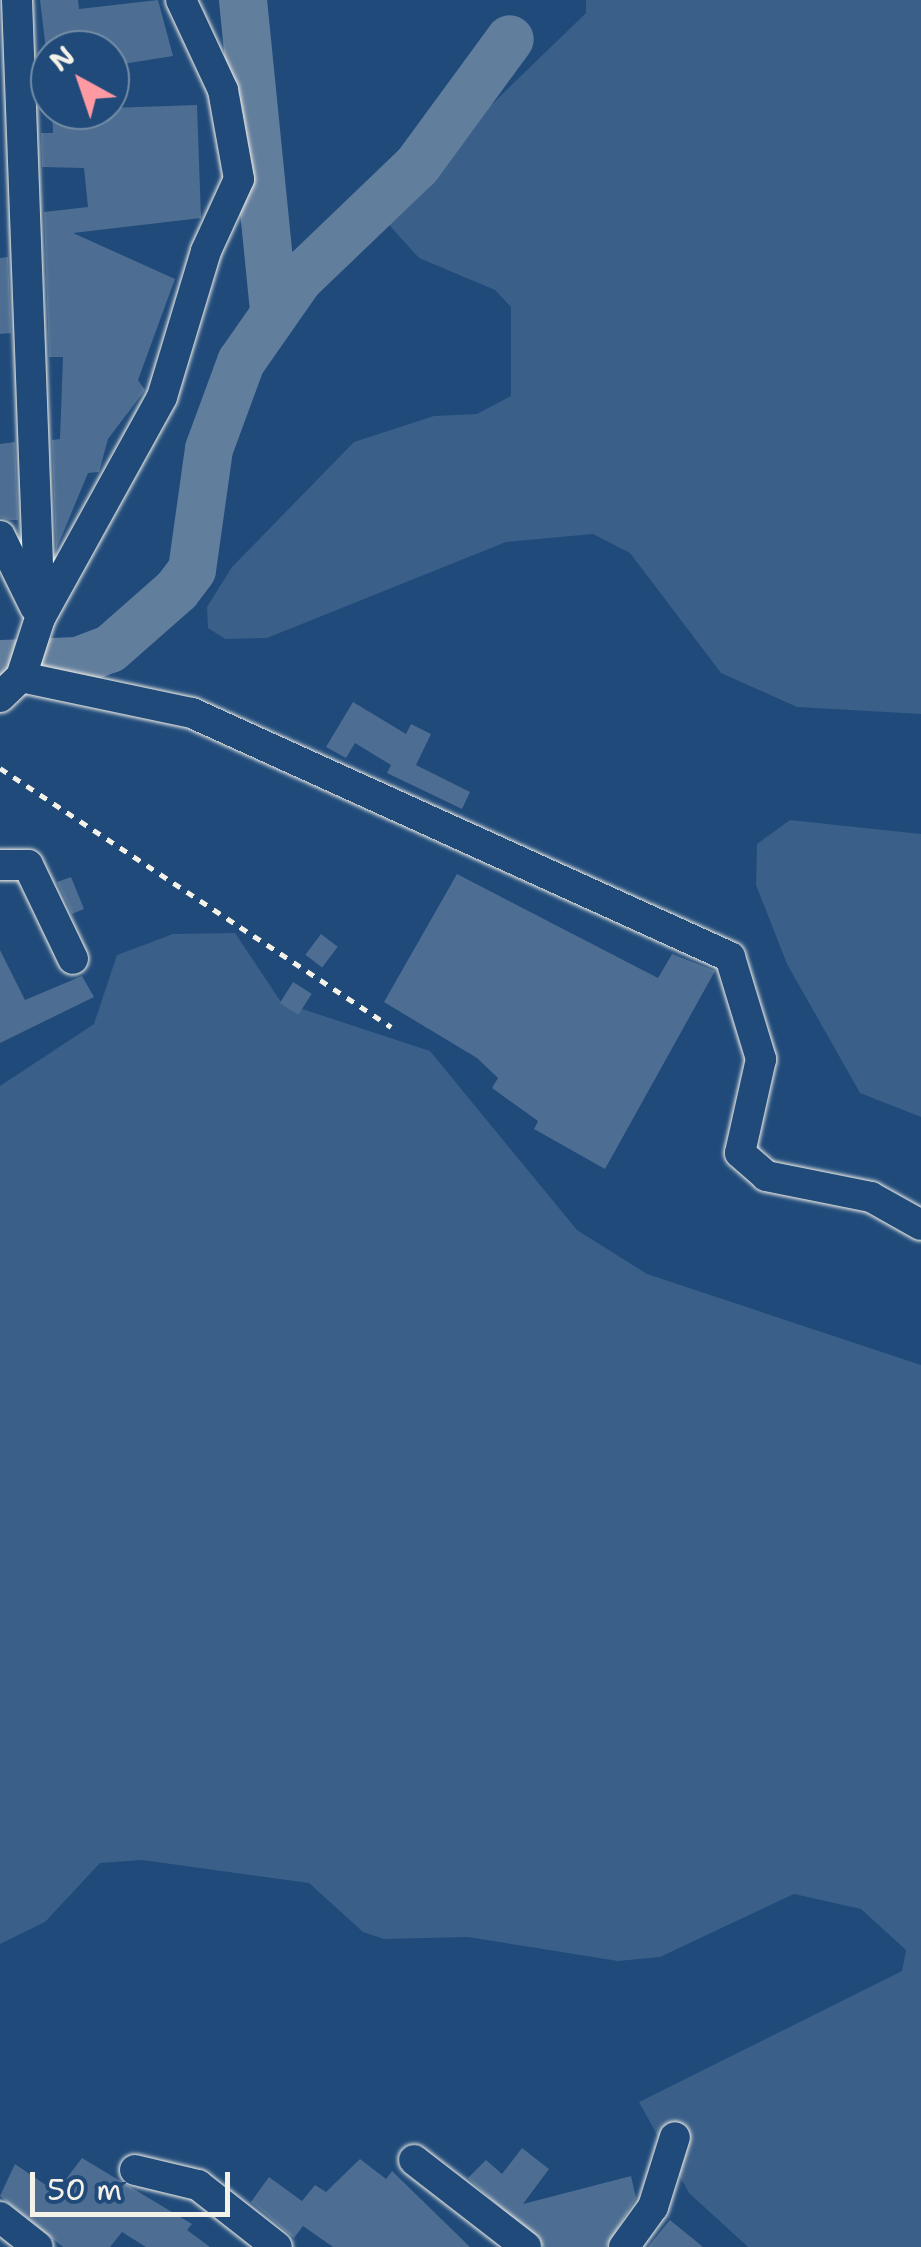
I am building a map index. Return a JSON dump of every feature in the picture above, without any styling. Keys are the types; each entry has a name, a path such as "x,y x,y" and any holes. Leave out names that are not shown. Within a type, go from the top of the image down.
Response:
{"street":[{"path":"18,0 40,618"},
{"path":"181,0 223,90 239,179 206,251 162,397 40,618 19,674 192,713 662,934 730,957 762,1059 740,1152 766,1176 871,1197 921,1225"},
{"path":"0,536 40,618"},
{"path":"0,865 28,865 74,959"},
{"path":"624,2247 652,2207 675,2137"},
{"path":"414,2160 526,2247"},
{"path":"135,2170 198,2185 277,2247"},
{"path":"0,2217 38,2247"}],"path":[{"path":"0,768 391,1027"}],"shaded area":[{"path":"586,0 921,0 921,714 797,707 721,673 630,553 593,534 506,542 267,638 225,639 208,628 207,607 232,567 354,442 434,416 477,414 511,396 511,307 495,290 419,258 390,226 392,201 586,13"},
{"path":"790,820 921,834 921,1117 860,1093 787,964 756,885 757,844"},
{"path":"235,933 281,1002 430,1051 577,1230 647,1274 921,1365 921,2247 748,2247 689,2193 639,2102 902,1971 906,1950 861,1909 794,1894 660,1957 618,1961 468,1937 384,1939 363,1932 309,1883 142,1860 100,1863 45,1922 0,1944 0,1086 94,1024 117,955 173,934"}],"building":[{"path":"40,0 78,0 79,9 158,0 173,56 130,63 130,30 44,30"},
{"path":"197,105 201,218 73,233 175,279 138,380 145,390 108,439 99,472 88,473 56,550 52,440 60,439 63,357 49,357 44,212 88,207 84,168 42,167 41,133 130,130 130,107"},
{"path":"8,257 11,333 0,334 0,258"},
{"path":"15,442 18,520 10,520 0,517 0,444"},
{"path":"353,702 406,734 411,724 431,734 416,765 470,792 462,809 387,773 391,765 355,743 346,758 326,747"},
{"path":"457,874 658,978 672,954 715,971 605,1169 534,1129 538,1121 492,1088 498,1078 477,1058 384,1002"},
{"path":"71,877 84,909 72,914 57,882"},
{"path":"321,934 338,947 322,967 305,955"},
{"path":"0,950 25,1000 82,976 94,997 0,1043"},
{"path":"293,982 312,994 298,1015 280,1003"},
{"path":"522,2148 549,2169 523,2204 631,2176 636,2198 606,2247 544,2247 468,2178 486,2160 502,2174"},
{"path":"82,2158 192,2224 187,2230 210,2247 146,2247 122,2232 110,2247 63,2247 0,2196 15,2164 56,2192"},
{"path":"360,2159 386,2179 392,2171 470,2247 333,2247 303,2226 294,2238 251,2202 269,2177 302,2201 315,2185 326,2192"},
{"path":"670,2220 703,2247 648,2247"}],"waterway":[{"path":"243,0 274,313"},
{"path":"0,664 78,661 110,649 177,590 192,570 209,449 241,362 299,279 417,166 510,39"}]}
